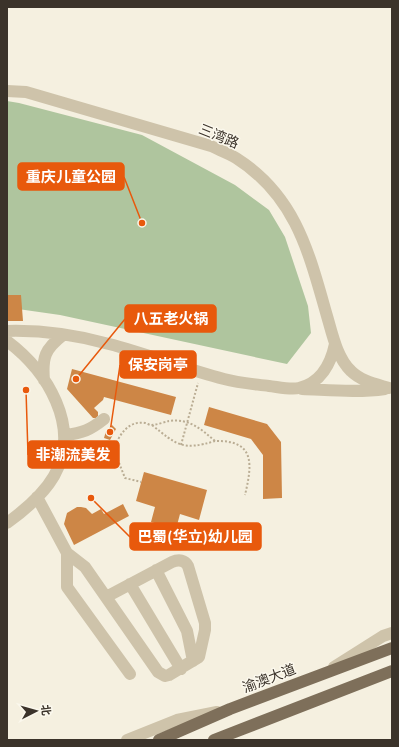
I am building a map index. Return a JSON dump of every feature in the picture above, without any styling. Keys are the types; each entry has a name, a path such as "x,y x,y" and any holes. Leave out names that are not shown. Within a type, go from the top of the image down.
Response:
{"main road":[{"name":"渝澳大道","path":"159,740 230,709 392,648"},
{"path":"214,740 392,671"}],"street":[{"name":"三湾路","path":"7,91 26,92 211,146 235,158 246,166 270,186 283,202 299,230 313,268 335,344 350,370 364,380 391,388"},
{"path":"7,331 41,331 109,344 225,379 248,384 333,390 376,390 391,388"},
{"path":"44,381 43,366 46,353 52,343 63,335"},
{"path":"7,341 25,357 53,395 60,413 65,435 64,448 54,475 45,489 26,508 7,523"},
{"path":"298,388 310,384 328,367 335,344"},
{"path":"65,435 77,434 89,430 104,419"},
{"path":"37,497 67,553 85,566 106,597 158,672 165,676 169,675 198,658 201,654 206,626 188,566 183,561 178,560 156,570 106,597"},
{"path":"67,553 67,587 130,674"},
{"path":"156,570 187,631 193,661"},
{"path":"130,584 181,669"},
{"path":"324,673 383,636 392,633"},
{"path":"127,740 177,720 230,709"},
{"path":"221,740 237,731"}],"path":[{"path":"181,445 201,372"},
{"path":"152,425 170,421 187,422 202,430 215,441"},
{"path":"141,482 125,478 114,450 117,440 128,427 145,423 152,425 171,441 181,445 192,446 215,441 225,441 234,443 243,448 250,464 250,473 245,495"},
{"path":"103,447 114,450"}],"green space":[{"path":"7,101 142,135 235,185 269,210 285,237 308,306 311,333 287,364 60,315 18,309 7,309"}],"building":[{"path":"7,295 21,295 23,321 7,321"},
{"path":"72,369 176,397 171,415 104,397 103,400 94,408 98,412 98,416 93,418 67,389"},
{"path":"209,407 267,424 281,442 282,498 263,499 263,455 251,439 204,425"},
{"path":"112,425 116,429 110,440 104,438 106,431"},
{"path":"144,472 207,490 199,520 180,514 176,529 151,522 155,507 136,501"},
{"path":"123,504 129,516 74,545 64,524 67,513 77,507 81,507 86,508 92,514 101,509 104,514"}],"place":[{"name":"重庆儿童公园","path":"142,223"},
{"name":"八五老火锅","path":"76,379"},
{"name":"非潮流美发","path":"26,390"},
{"name":"保安岗亭","path":"110,432"},
{"name":"巴蜀(华立)幼儿园","path":"91,498"}]}
